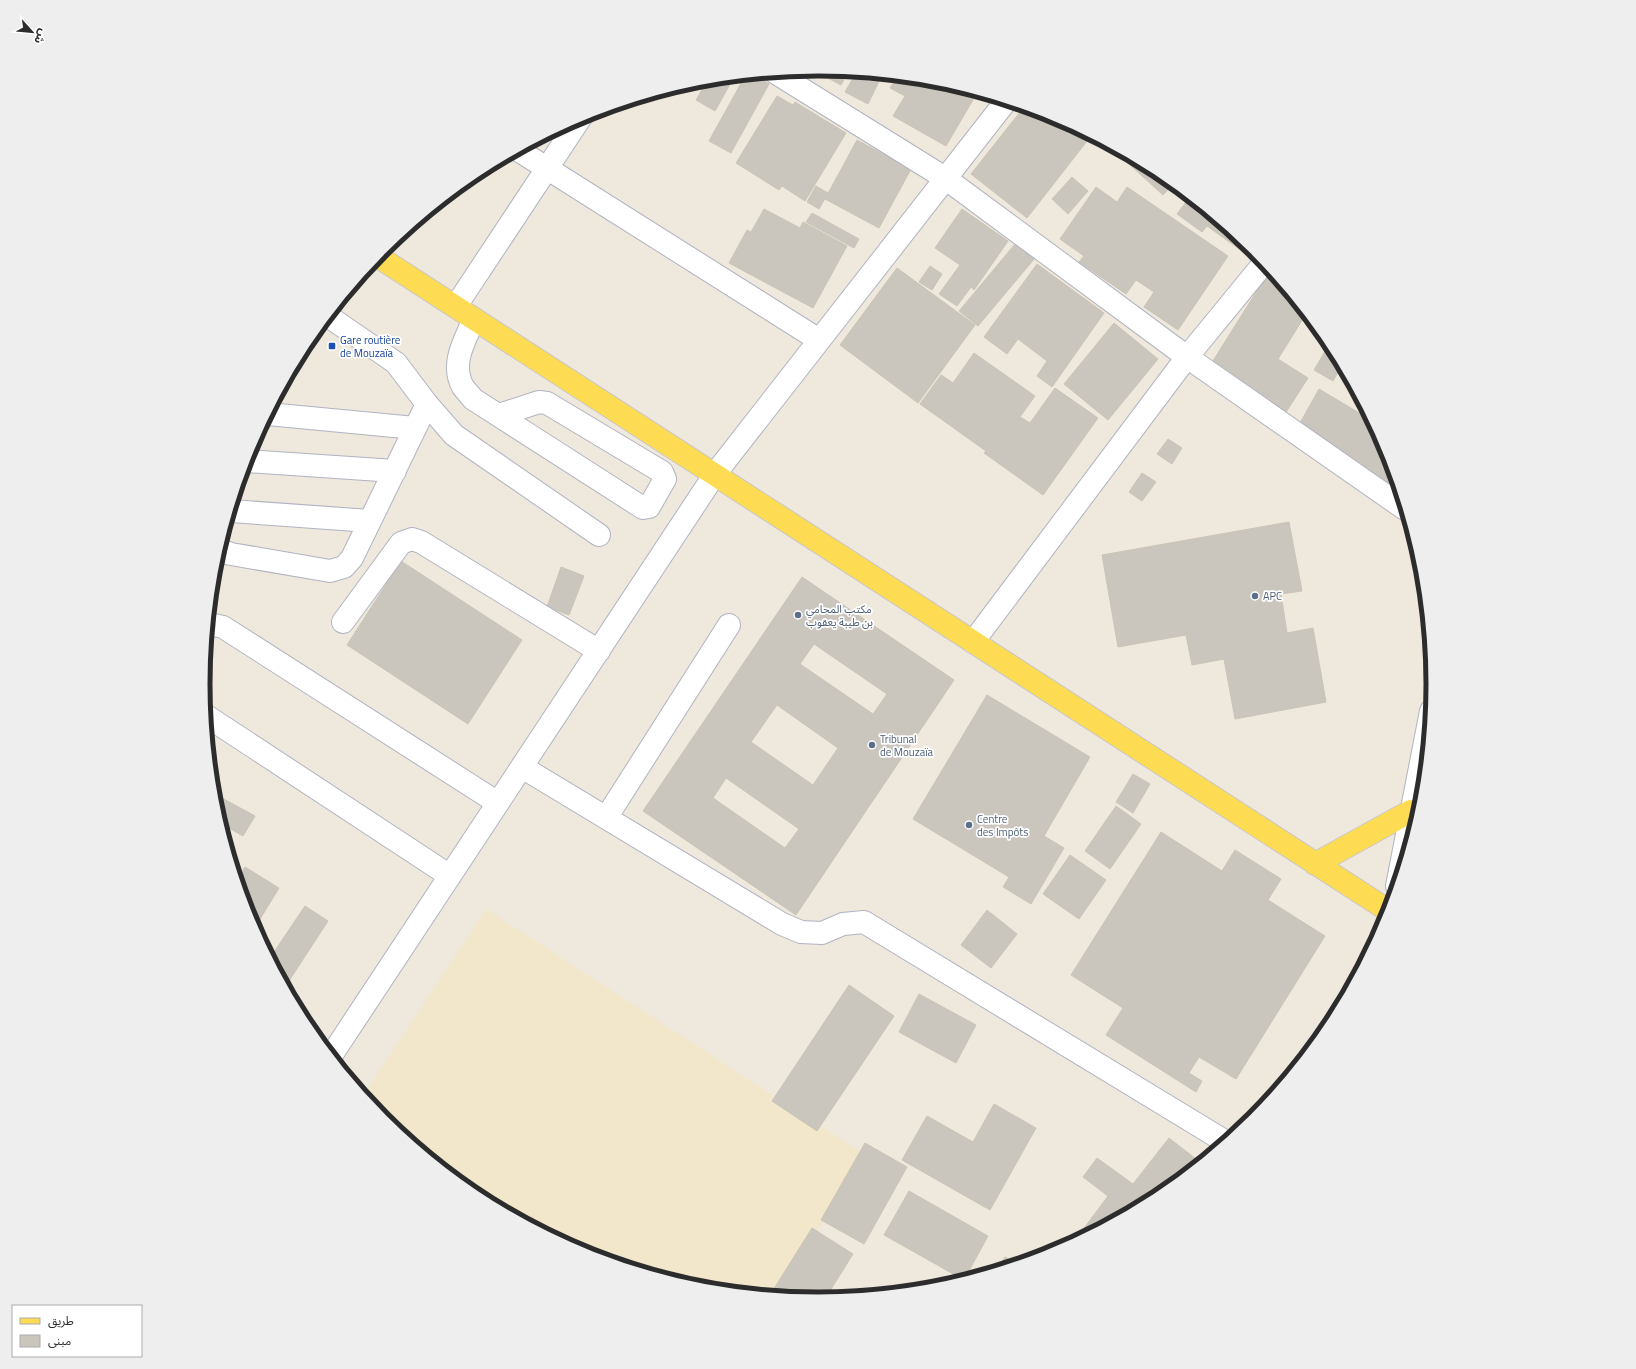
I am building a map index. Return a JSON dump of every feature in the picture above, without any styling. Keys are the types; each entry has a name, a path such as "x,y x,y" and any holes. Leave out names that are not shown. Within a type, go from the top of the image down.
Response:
{"main road":[{"path":"383,260 1384,908"},
{"path":"1315,864 1410,811"}],"street":[{"path":"782,77 945,178 1187,357 1399,505"},
{"path":"333,1053 715,474 1003,105"},
{"path":"456,306 574,127"},
{"path":"523,153 819,340"},
{"path":"973,642 1187,357 1260,267"},
{"path":"332,319 396,363 427,404 454,435 599,535"},
{"path":"474,319 458,358 458,369 463,386 473,399 643,508 648,507 665,479 662,472 547,403 539,402 499,415"},
{"path":"224,552 330,571 344,567 352,558 427,404"},
{"path":"272,414 415,428"},
{"path":"252,461 395,470"},
{"path":"235,511 370,521"},
{"path":"343,622 401,543 412,539 421,542 599,651"},
{"path":"213,625 222,627 498,803"},
{"path":"606,818 729,625"},
{"path":"211,718 450,876"},
{"path":"1403,852 1422,754"},
{"path":"522,767 782,924 801,932 822,933 843,924 864,922 1222,1139"}],"shaded area":[{"path":"486,909 865,1155 779,1292 739,1288 699,1281 622,1261 585,1247 549,1230 480,1190 448,1167 417,1142 388,1115 366,1091"}],"building":[{"path":"824,76 845,77 841,85"},
{"path":"854,77 880,79 868,104 845,92"},
{"path":"760,79 769,84 731,153 709,141 742,81"},
{"path":"895,81 897,81 975,97 946,146 893,116 905,96 890,88"},
{"path":"731,82 715,111 696,100 704,87"},
{"path":"777,96 793,105 795,102 846,133 805,201 782,186 779,190 736,163"},
{"path":"1021,111 1051,122 1088,140 1027,218 971,174"},
{"path":"857,140 911,169 879,228 825,199"},
{"path":"1123,159 1169,188 1163,195"},
{"path":"1072,177 1088,191 1068,214 1052,199"},
{"path":"816,186 828,193 819,209 807,202"},
{"path":"1096,187 1117,202 1127,187 1228,256 1178,330 1144,307 1154,292 1136,280 1126,294 1079,262 1084,256 1060,239"},
{"path":"1187,201 1219,227 1243,250 1242,251 1207,226 1202,232 1177,214"},
{"path":"764,209 800,228 803,222 847,246 813,308 729,263 747,230 751,232"},
{"path":"962,209 1008,241 974,290 971,287 957,306 939,294 960,265 935,248"},
{"path":"812,213 859,239 854,248 806,222"},
{"path":"1016,243 1035,258 978,326 959,311"},
{"path":"1037,264 1104,313 1052,387 1037,376 1047,361 1018,339 1007,354 984,337"},
{"path":"930,266 942,274 932,290 919,282"},
{"path":"897,268 975,325 918,403 840,345"},
{"path":"1267,275 1304,318 1278,359 1308,378 1281,420 1206,372"},
{"path":"1114,323 1158,359 1108,420 1064,384"},
{"path":"1326,349 1339,370 1333,381 1314,370"},
{"path":"974,353 1035,396 1020,417 1030,423 1055,388 1098,418 1043,495 984,453 986,451 920,404 941,375 953,383"},
{"path":"1319,389 1364,416 1395,491 1295,432"},
{"path":"1168,439 1182,448 1172,464 1157,454"},
{"path":"1142,473 1156,482 1142,501 1129,492"},
{"path":"1289,522 1302,591 1281,594 1287,633 1313,628 1326,702 1235,719 1224,659 1192,665 1186,635 1118,647 1102,555"},
{"path":"401,561 522,640 468,724 347,645"},
{"path":"561,567 584,576 569,615 547,607"},
{"name":"Tribunal de Mouzaïa","path":"802,577 954,680 796,915 643,811","holes":["814,644 887,694 873,714 800,664","777,705 838,748 813,785 751,742","726,778 799,829 785,848 713,798"]},
{"path":"987,695 1090,757 1044,836 1064,848 1031,904 1003,887 1009,877 913,819"},
{"path":"1133,774 1150,784 1133,813 1116,802"},
{"path":"222,798 255,816 243,836 226,827 221,801"},
{"path":"1116,806 1141,824 1110,869 1085,851"},
{"path":"1161,832 1222,871 1235,850 1281,879 1268,900 1325,936 1236,1079 1199,1057 1189,1073 1202,1081 1196,1092 1106,1035 1123,1008 1071,975"},
{"path":"1070,855 1106,880 1079,919 1043,894"},
{"path":"245,867 279,888 258,922 242,880 240,875"},
{"path":"305,906 328,921 288,983 272,955"},
{"path":"987,910 1017,934 991,968 961,945"},
{"path":"849,985 894,1016 817,1131 772,1101"},
{"path":"919,994 976,1025 956,1063 899,1032"},
{"path":"994,1104 1036,1128 990,1210 902,1160 927,1116 973,1142"},
{"path":"1169,1138 1197,1160 1156,1190 1122,1211 1087,1230 1082,1231 1108,1196 1083,1177 1097,1158 1133,1184"},
{"path":"865,1143 907,1167 864,1244 821,1220"},
{"path":"909,1191 988,1236 967,1274 957,1276 884,1235"},
{"path":"812,1228 853,1254 829,1293 772,1291"},
{"path":"1005,1257 1013,1261 1000,1265"}],"place":[{"name":"Gare routière de Mouzaïa","path":"332,346"},
{"name":"APC","path":"1255,596"},
{"name":"مكتب المحامي بن طيبة يعقوب","path":"798,615"},
{"name":"Tribunal de Mouzaïa","path":"872,745"},
{"name":"Centre des Impôts","path":"969,825"}]}
